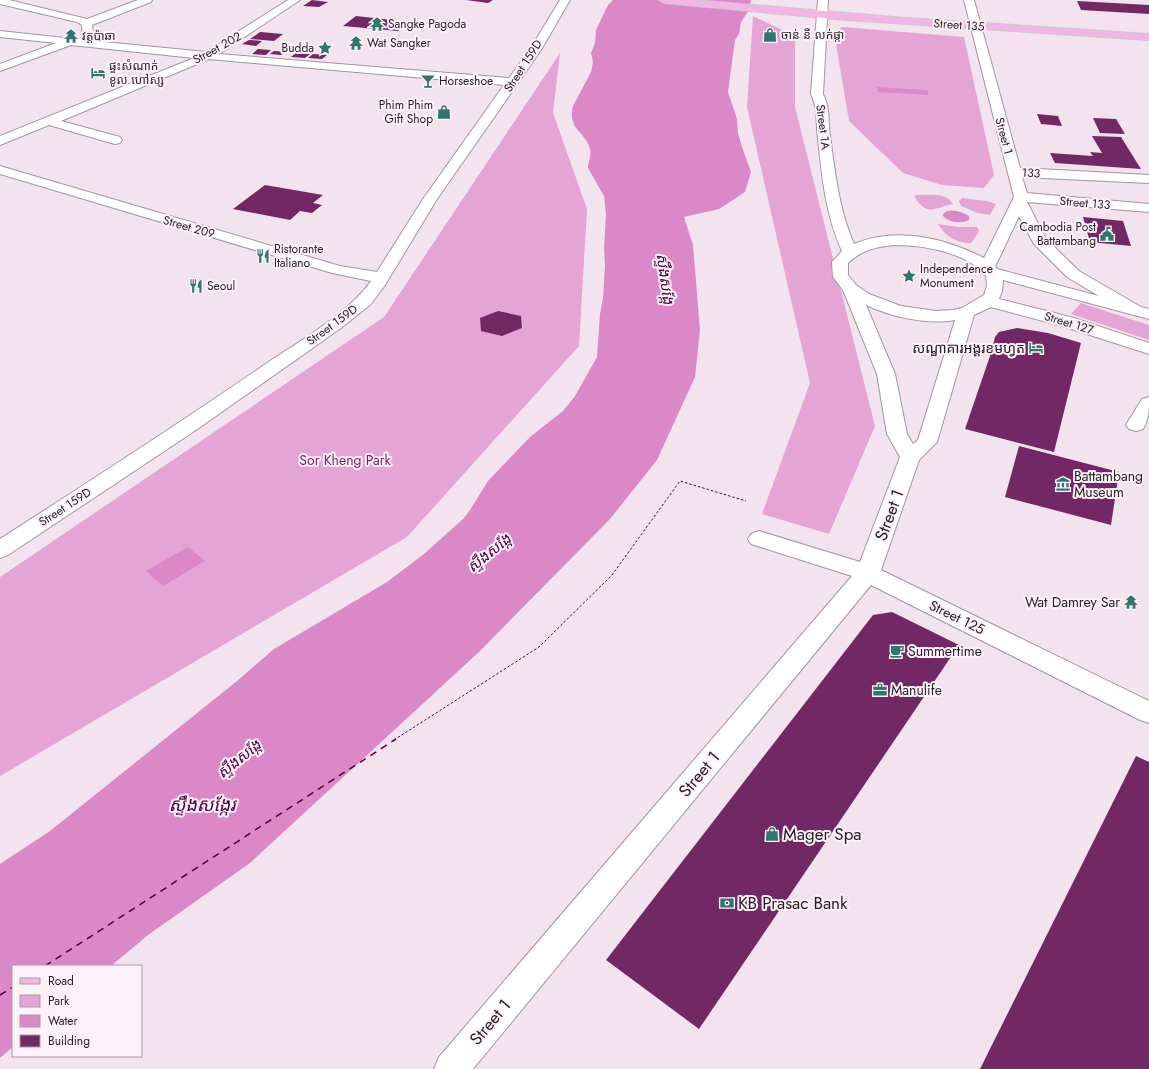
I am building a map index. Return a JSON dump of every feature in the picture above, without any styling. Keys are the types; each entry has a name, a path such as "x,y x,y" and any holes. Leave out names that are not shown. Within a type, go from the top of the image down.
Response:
{"main road":[{"name":"Street 135","path":"664,0 768,11 1149,38"}],"street":[{"path":"0,1 87,23 147,0"},
{"name":"Street 202","path":"0,141 208,56 295,0"},
{"name":"Street 159D","path":"0,550 189,426 335,324 365,300 430,199 535,50 565,0"},
{"name":"Street 1A","path":"823,0 817,94 822,104 822,123 831,192 842,233 850,251"},
{"name":"Street 1","path":"969,0 1020,199 1039,241 1073,274 1141,312"},
{"path":"87,23 90,44"},
{"path":"0,34 208,56 513,82"},
{"path":"0,68 70,42"},
{"path":"48,121 115,140"},
{"name":"Street 209","path":"0,170 128,210 331,268 380,278"},
{"name":"133","path":"1014,172 1149,180"},
{"path":"990,270 1020,199"},
{"name":"Street 133","path":"1020,199 1149,208"},
{"path":"910,458 897,434 886,374 851,290 840,276 840,262 850,251 869,243 894,240 921,241 948,248 971,258 990,270 1141,312"},
{"path":"851,290 873,303 904,312 937,316 966,312 988,301 994,290 996,281 990,270"},
{"name":"Street 127","path":"988,301 1068,322 1149,349"},
{"name":"Street 1","path":"451,1069 868,573 910,458 927,442 966,312"},
{"path":"1136,425 1149,403"},
{"name":"Street 125","path":"759,539 868,573 1149,713"}],"green space":[{"path":"753,16 795,36 795,107 875,426 829,534 762,514 810,383 747,107"},
{"path":"842,27 964,37 994,175 984,188 942,185 903,173 849,121 834,32"},
{"name":"Sor Kheng Park","path":"560,53 553,113 587,209 579,346 407,537 0,776 0,577 384,317"},
{"path":"914,196 942,196 950,200 953,204 935,209 927,209 919,203"},
{"path":"962,198 987,201 996,204 990,215 978,213 961,206 959,201"},
{"path":"938,224 959,227 977,227 979,230 971,243 966,243 952,238 944,232"},
{"path":"1081,303 1149,325 1149,340 1071,314"}],"water":[{"name":"ស្ទឹងសង្កែរ","path":"613,0 751,0 749,10 741,22 739,34 735,40 728,92 737,119 738,133 742,147 751,172 745,192 719,209 684,217 693,245 700,330 695,377 657,460 610,519 480,651 250,863 148,935 112,965 12,965 12,1048 0,1058 0,864 50,831 237,681 274,649 387,582 424,554 464,518 488,481 530,437 563,411 575,396 597,357 600,314 603,298 606,214 604,196 588,168 591,154 588,143 575,126 572,114 573,106 591,72 593,62 591,53 595,43 596,30 608,5"},
{"path":"877,87 927,90 929,95 878,92"},
{"path":"947,211 964,213 969,216 969,220 959,222 949,220 943,216 943,214"},
{"path":"188,547 205,561 163,586 146,571"}],"building":[{"path":"312,0 328,2 319,7 303,6"},
{"path":"466,0 493,0 488,3"},
{"path":"1077,1 1149,5 1149,14 1081,10"},
{"name":"Sangke Pagoda","path":"356,16 410,22 398,31 343,26"},
{"path":"260,32 283,34 274,41 250,39"},
{"path":"249,40 262,41 256,46 242,44"},
{"path":"258,49 271,50 266,55 252,54"},
{"path":"274,51 285,52 281,55 270,54"},
{"path":"296,53 310,54 305,58 291,57"},
{"path":"313,54 327,55 322,59 308,58"},
{"path":"1037,114 1058,116 1062,126 1041,124"},
{"path":"1093,118 1116,119 1125,134 1100,133"},
{"path":"1092,136 1121,137 1141,169 1055,163 1050,153 1093,156 1090,152 1102,153"},
{"path":"265,185 323,195 313,203 322,205 312,213 300,211 290,220 233,209"},
{"path":"1083,217 1123,221 1131,246 1090,242"},
{"path":"498,311 521,316 522,328 502,336 481,331 480,318"},
{"path":"1017,328 1048,333 1081,343 1054,452 965,429 995,337 999,332"},
{"name":"Battambang Museum","path":"1019,446 1119,472 1111,525 1005,497"},
{"path":"892,612 959,645 699,1029 606,960 873,615"},
{"path":"1136,756 1149,762 1149,1069 980,1069"}],"ferry route":[{"path":"394,740 539,647 612,575 680,481 746,501"},
{"path":"47,965 396,739"},
{"path":"0,995 12,988"}],"place":[{"name":"Sangke Pagoda","path":"377,24"},
{"name":"ចាន់ នី លក់ផ្កា","path":"770,35"},
{"name":"វត្តប៉ាឆា","path":"71,36"},
{"name":"Wat Sangker","path":"356,43"},
{"name":"Budda","path":"325,48"},
{"name":"ផ្ទះសំណាក់ ខូល ហៅស្ស","path":"98,73"},
{"name":"Horseshoe","path":"428,81"},
{"name":"Phim Phim Gift Shop","path":"444,112"},
{"name":"Cambodia Post Battambang","path":"1107,234"},
{"name":"Ristorante Italiano","path":"263,256"},
{"name":"Independence Monument","path":"909,276"},
{"name":"Seoul","path":"196,286"},
{"name":"សណ្ឋាគារអង្គរខមហ្វត","path":"1036,348"},
{"name":"Battambang Museum","path":"1063,484"},
{"name":"Wat Damrey Sar","path":"1131,602"},
{"name":"Summertime","path":"897,651"},
{"name":"Manulife","path":"880,690"},
{"name":"Mager Spa","path":"772,834"},
{"name":"KB Prasac Bank","path":"727,903"}],"water label":[{"name":"ស្ទឹងសង្កែ","path":"665,279"},
{"name":"ស្ទឹងសង្កែ","path":"489,553"},
{"name":"ស្ទឹងសង្កែ","path":"239,759"}]}
